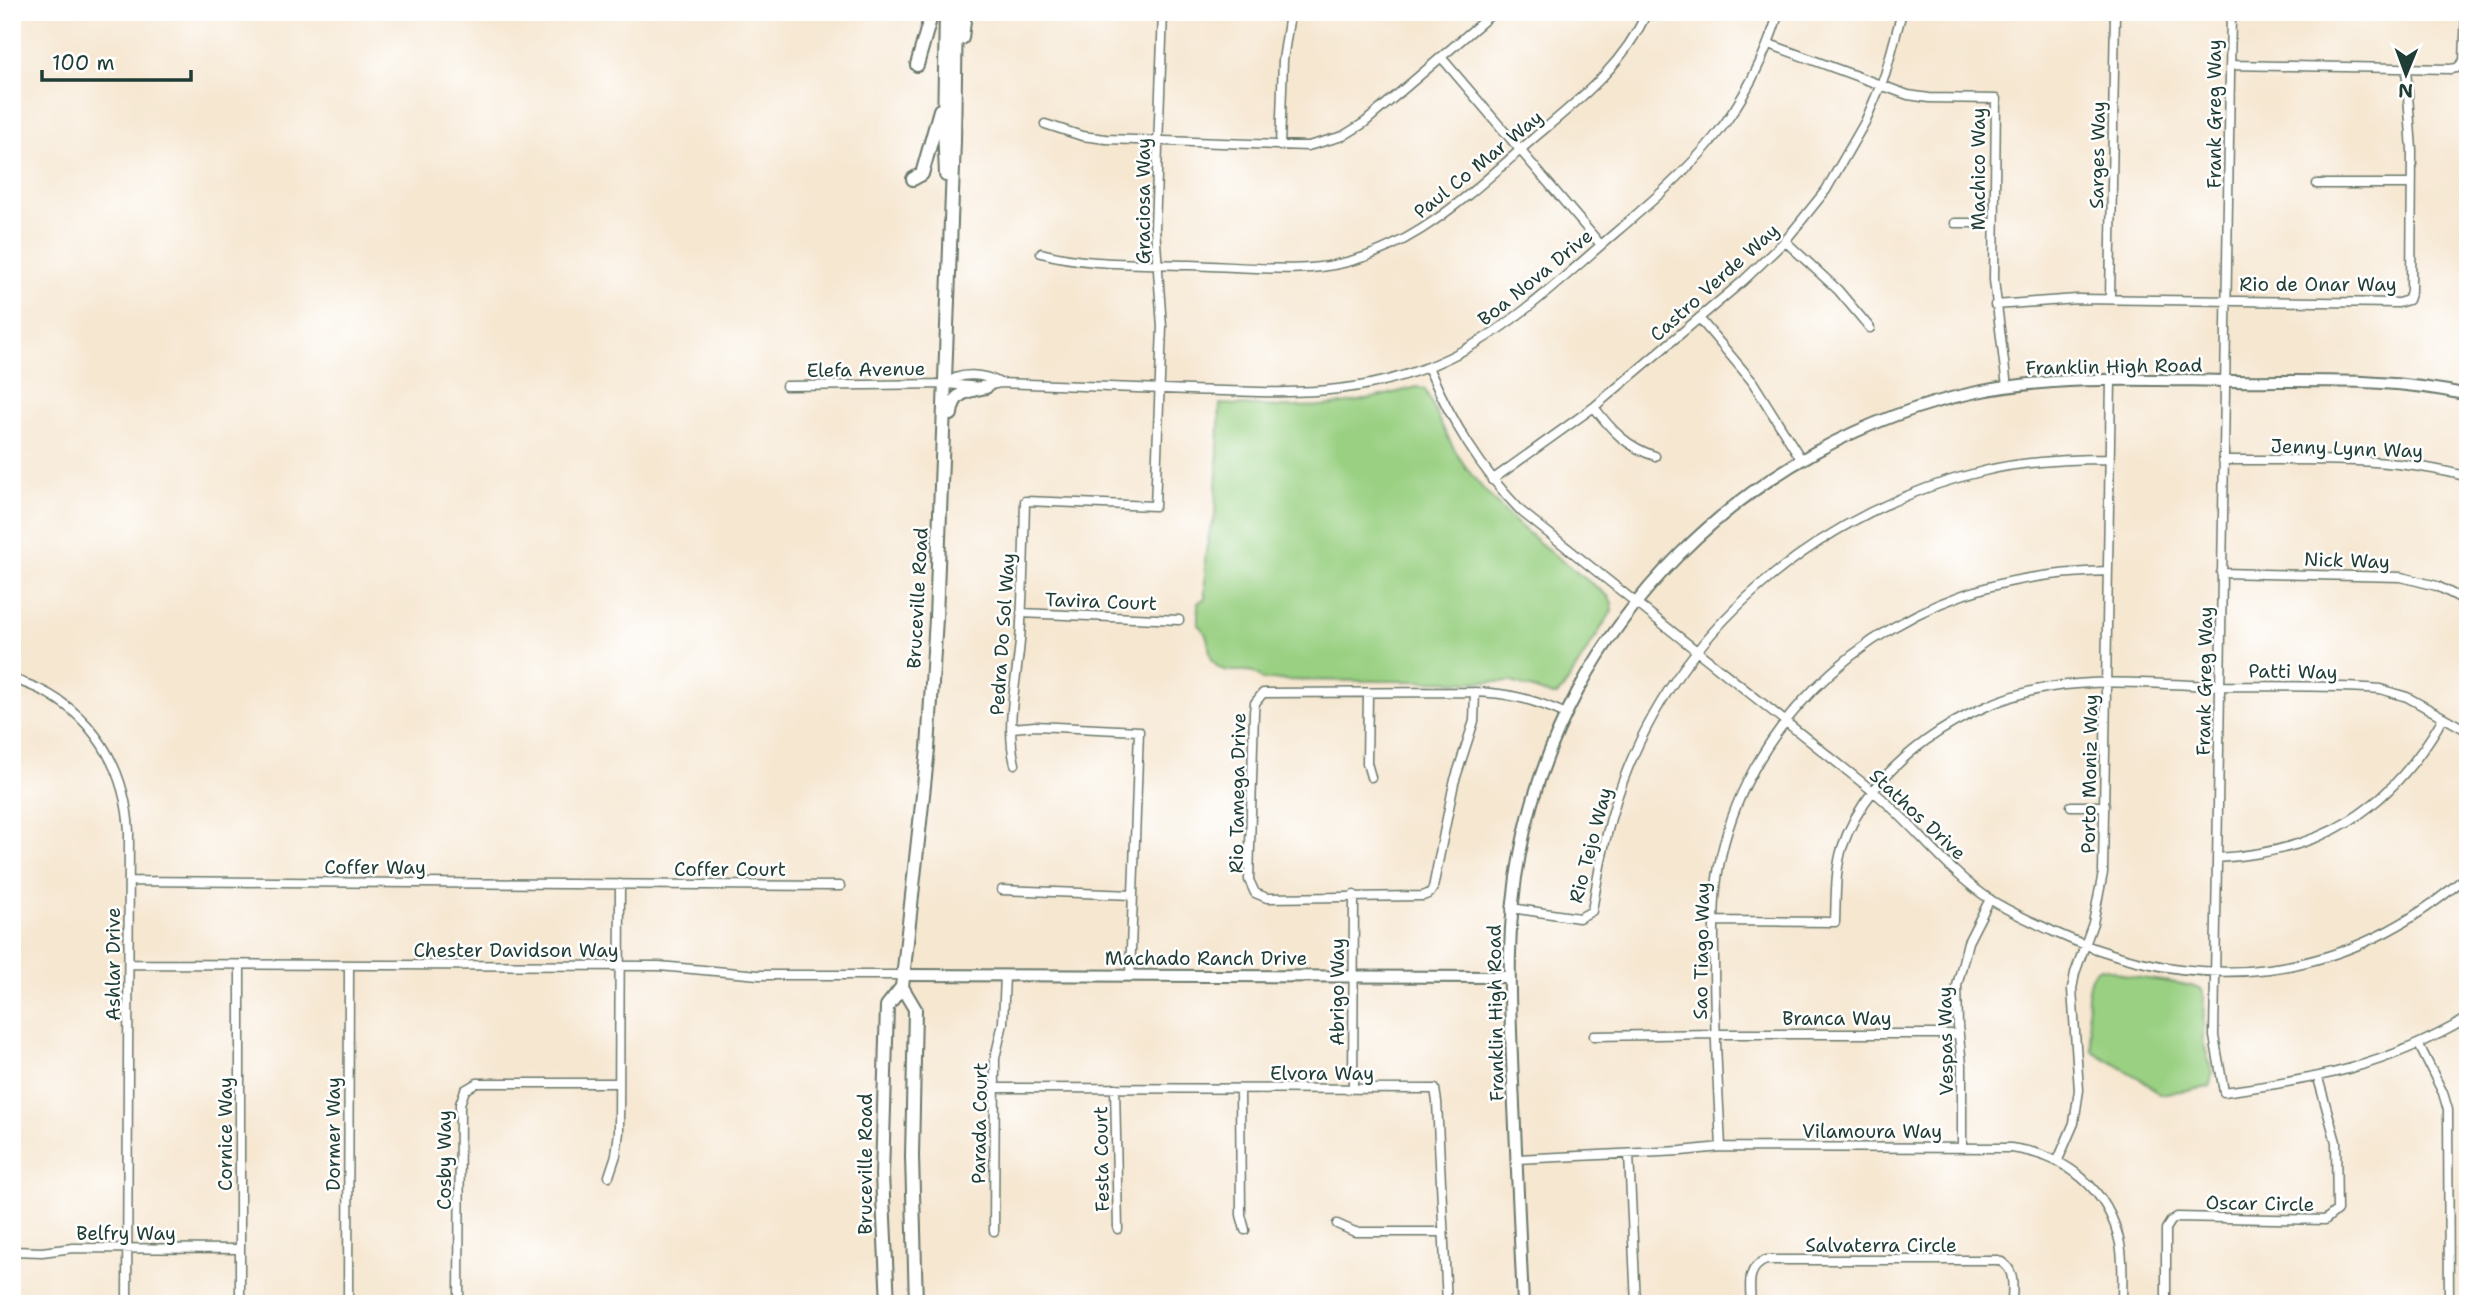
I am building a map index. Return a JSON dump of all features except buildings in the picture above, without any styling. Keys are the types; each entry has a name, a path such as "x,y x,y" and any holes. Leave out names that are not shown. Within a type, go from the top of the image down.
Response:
{"main road":[{"path":"918,65 932,12"},
{"name":"Bruceville Road","path":"946,12 944,153 950,210"},
{"name":"Bruceville Road","path":"888,1304 881,1175 887,1006 903,981 928,749 946,384 956,12"},
{"path":"955,66 965,12"},
{"path":"913,179 922,174 944,93"},
{"path":"944,430 950,422 957,396 965,391 986,387"},
{"name":"Bruceville Road","path":"903,981 915,1009 912,1156 916,1304"}],"street":[{"name":"Graciosa Way","path":"1160,389 1162,327 1155,228 1163,12"},
{"path":"1045,124 1082,136 1158,142 1308,146 1343,136 1364,123 1494,12"},
{"name":"Paul Co Mar Way","path":"1041,253 1078,261 1294,269 1331,266 1384,251 1425,229 1605,76 1633,39 1647,12"},
{"name":"Boa Nova Drive","path":"1160,389 1313,393 1366,386 1428,367 1467,349 1494,332 1601,245 1666,190 1706,150 1739,104 1769,44 1779,12"},
{"name":"Castro Verde Way","path":"1492,480 1594,407 1760,266 1785,241 1826,190 1847,157 1881,86 1902,12"},
{"name":"Sarges Way","path":"2110,299 2115,12"},
{"name":"Frank Greg Way","path":"2231,12 2214,1036 2224,1092 2318,1078 2364,1066 2419,1045 2468,1018"},
{"path":"2230,65 2457,68 2464,61 2466,12"},
{"path":"1280,146 1283,60 1290,14"},
{"name":"Machico Way","path":"1769,44 1908,95 1996,99 1996,305 2007,387"},
{"path":"1441,57 1601,245"},
{"name":"Rio de Onar Way","path":"1996,305 2066,299 2398,303 2408,300 2411,291 2412,150 2406,68"},
{"path":"2317,184 2411,184"},
{"path":"1955,223 1994,223"},
{"path":"1785,241 1838,290 1870,328"},
{"path":"1699,318 1752,381 1801,459"},
{"name":"Stathos Drive","path":"1428,367 1460,434 1492,480 1541,528 1874,792 1908,821 1958,874 1990,900 2012,912 2084,946 2148,965 2215,972 2272,969 2305,963 2360,945 2401,925 2468,875"},
{"name":"Elefa Avenue","path":"946,384 964,375 989,378 1000,383"},
{"name":"Franklin High Road","path":"1523,1304 1508,977 1511,908 1530,808 1549,754 1584,678 1635,603 1711,523 1801,459 1840,438 1908,411 1950,398 2007,387 2075,380 2389,383 2468,395"},
{"name":"Porto Moniz Way","path":"2058,1160 2074,1122 2078,1103 2072,989 2074,973 2096,911 2103,873 2111,380"},
{"name":"Elefa Avenue","path":"786,386 946,384 986,387 1000,383 1160,389"},
{"name":"Pedra Do Sol Way","path":"1130,976 1139,731 1035,726 1012,728 1021,613 1025,501 1155,506 1160,389"},
{"path":"1594,407 1616,434 1629,444 1654,456"},
{"name":"Rio Tejo Way","path":"1511,908 1580,918 1592,911 1603,845 1628,768 1658,708 1697,652 1751,593 1782,567 1837,530 1921,489 1985,471 2051,461 2110,459"},
{"name":"Jenny Lynn Way","path":"2223,460 2391,463 2420,466 2468,477"},
{"name":"Sao Tiago Way","path":"1721,1147 1714,921 1718,869 1732,818 1753,770 1785,722 1843,663 1871,642 1921,612 1975,590 2021,579 2055,573 2108,572"},
{"name":"Nick Way","path":"2221,573 2401,577 2437,586 2468,602"},
{"name":"Tavira Court","path":"1021,613 1179,620"},
{"name":"Ashlar Drive","path":"12,679 42,690 67,705 89,725 106,749 118,775 126,803 129,832 127,1304"},
{"name":"Patti Way","path":"1714,921 1835,922 1836,877 1842,849 1860,811 1874,792 1901,762 1924,742 1966,716 2022,694 2051,687 2106,684 2380,689 2407,697 2468,731"},
{"name":"Rio Tamega Drive","path":"1475,692 1474,721 1454,783 1430,893 1423,896 1267,898 1255,892 1249,880 1255,703 1263,693 1475,692 1508,693 1566,714"},
{"path":"1368,694 1367,763 1371,777"},
{"path":"2217,858 2274,852 2301,844 2343,825 2380,799 2400,779 2429,743 2443,718"},
{"path":"1012,728 1015,764"},
{"path":"2071,806 2105,806"},
{"name":"Coffer Way","path":"129,881 620,884"},
{"path":"609,1176 618,1143 620,884"},
{"name":"Coffer Court","path":"620,884 840,886"},
{"path":"1002,890 1133,895"},
{"name":"Abrigo Way","path":"1353,1089 1354,895"},
{"name":"Vespas Way","path":"1962,1147 1962,1065 1956,1002 1961,963 1977,922 1990,900"},
{"name":"Chester Davidson Way","path":"129,964 676,966 759,975 903,981"},
{"name":"Cornice Way","path":"240,965 240,1304"},
{"name":"Dormer Way","path":"348,1304 349,965"},
{"name":"Machado Ranch Drive","path":"903,981 1005,975 1508,977"},
{"name":"Parada Court","path":"993,1231 995,1058 1005,1003 1005,975"},
{"name":"Branca Way","path":"1594,1037 1959,1034"},
{"path":"2419,1045 2443,1093 2448,1110 2449,1304"},
{"name":"Oscar Circle","path":"2166,1304 2166,1230 2171,1220 2177,1217 2325,1220 2337,1210 2336,1142 2318,1078"},
{"name":"Cosby Way","path":"459,1304 460,1104 464,1090 477,1083 619,1083"},
{"name":"Elvora Way","path":"994,1088 1435,1089 1447,1304"},
{"name":"Festa Court","path":"1115,1088 1118,1229"},
{"path":"1240,1088 1241,1216 1245,1230"},
{"name":"Vilamoura Way","path":"1517,1159 1721,1147 2020,1149 2058,1160 2080,1174 2094,1188 2109,1210 2121,1247 2122,1304"},
{"path":"1629,1154 1636,1304"},
{"path":"1337,1224 1355,1233 1443,1232"},
{"name":"Belfry Way","path":"12,1251 73,1248 240,1249"},
{"name":"Salvaterra Circle","path":"1751,1304 1750,1274 1755,1266 1766,1260 1998,1261 2010,1268 2013,1275 2012,1304"}],"green space":[{"path":"1417,387 1427,393 1458,455 1486,492 1518,524 1608,596 1612,603 1612,611 1563,689 1557,695 1550,695 1512,682 1262,680 1252,672 1221,669 1213,661 1206,635 1198,625 1198,603 1205,598 1205,558 1215,517 1220,404 1290,407 1333,405"},
{"path":"2098,968 2202,990 2203,1040 2212,1073 2210,1087 2159,1094 2149,1084 2092,1051 2088,994 2089,983"}]}
